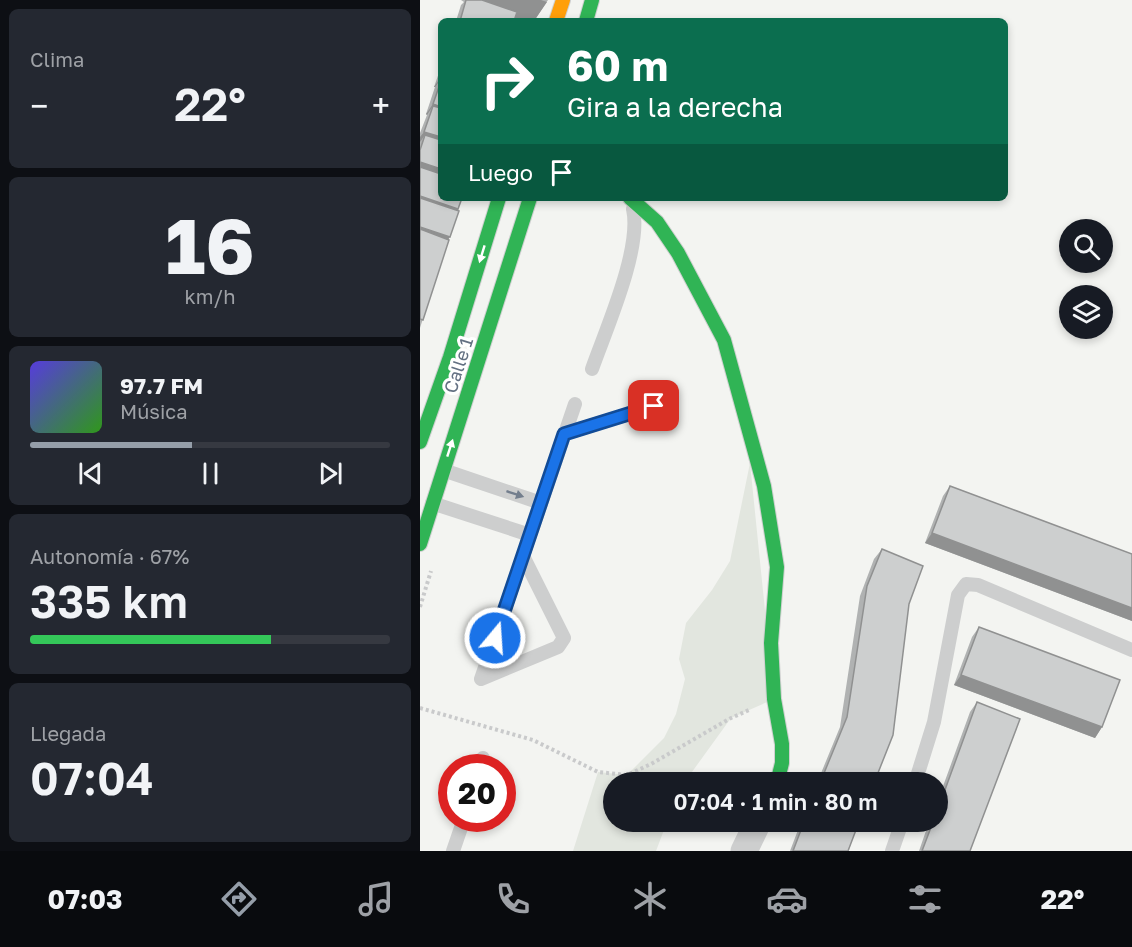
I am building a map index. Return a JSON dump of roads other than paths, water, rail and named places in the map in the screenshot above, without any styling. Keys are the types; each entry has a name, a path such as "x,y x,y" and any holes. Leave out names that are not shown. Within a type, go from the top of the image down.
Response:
{"main road":[{"path":"557,18 563,0"},
{"path":"587,18 592,0"},
{"name":"Calle 1","path":"420,442 450,357 498,201"},
{"name":"Calle 1","path":"420,544 529,201"},
{"path":"633,201 657,222 678,253 724,340 764,486 777,567 771,643 774,699 782,744 780,772"}],"street":[{"path":"744,851 753,832"}],"lane":[{"path":"592,369 630,260 636,221 631,201"},
{"path":"523,556 564,638 558,647 481,679 564,434 575,404"},
{"path":"564,434 654,406"},
{"path":"443,470 541,503"},
{"path":"432,503 530,535"},
{"path":"918,772 934,722 958,595 966,584 978,585 1132,650"},
{"path":"453,851 460,832"},
{"path":"892,851 899,832"}]}
